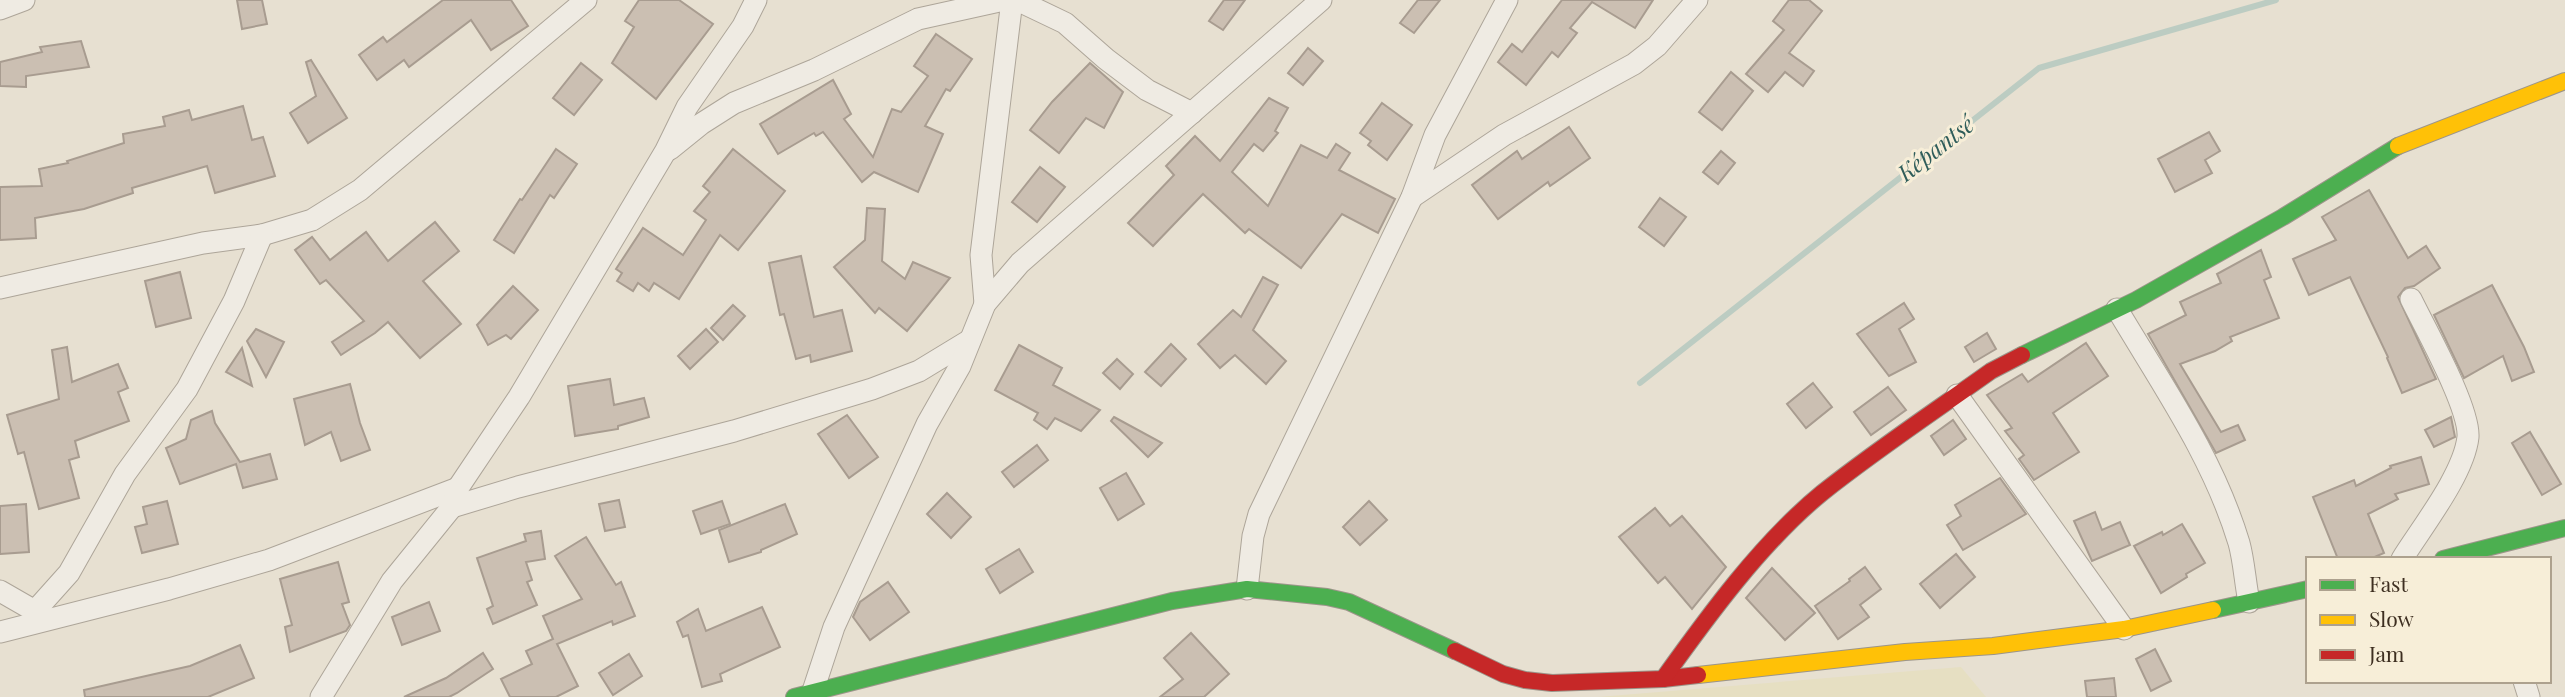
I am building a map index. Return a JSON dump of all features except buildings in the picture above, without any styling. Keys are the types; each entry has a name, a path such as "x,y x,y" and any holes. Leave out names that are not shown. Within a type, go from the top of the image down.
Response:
{"main road":[{"path":"1663,679 1715,607 1821,494 1957,394 2023,354 2117,309 2283,217 2388,151 2565,81"},
{"path":"2461,557 2487,554 2565,528"},
{"path":"805,696 847,691 1172,601 1247,589 1327,597 1349,602 1503,674 1525,680 1552,682 1663,679 1993,646 2124,629 2306,589"}],"street":[{"path":"0,9 24,0"},
{"path":"0,288 203,243 262,236 312,220 360,190 586,0"},
{"path":"321,697 392,581 455,497 519,397 666,152 687,107 743,26 756,0"},
{"path":"666,152 701,124 734,103 814,70 918,19 1004,0"},
{"path":"985,304 981,255 1014,0 1065,23 1147,90 1192,113"},
{"path":"805,696 916,447 960,366 985,304 1020,263 1321,0"},
{"path":"1247,589 1253,536 1259,514 1412,197 1435,135 1507,0"},
{"path":"1412,197 1504,135 1633,64 1657,46 1698,0"},
{"path":"42,615 125,474 187,389 234,301 262,236"},
{"path":"2403,557 2457,470 2468,438 2467,422 2458,397 2411,299"},
{"path":"2117,309 2175,403 2210,468 2239,544 2249,601"},
{"path":"0,632 42,615 169,589 269,560 455,497 518,487 734,431 872,389 919,371 970,340"},
{"path":"1957,394 2124,629"},
{"path":"0,591 42,615"}],"shaded area":[{"path":"1961,667 1986,697 1598,697"}],"waterway":[{"name":"Képantsé","path":"1640,383 2039,68 2276,0"}],"traffic: fast":[{"path":"2022,355 2136,300 2283,217 2398,146"},
{"path":"2451,557 2565,528"},
{"path":"794,697 1172,601 1247,589 1327,597 1349,602 1455,651"},
{"path":"2213,610 2306,589"}],"traffic: slow":[{"path":"2398,146 2565,81"},
{"path":"1698,675 1905,652 1993,646 2124,629 2213,610"}],"traffic: jam":[{"path":"1663,679 1737,581 1800,512 1842,477 1906,431 1991,371 2022,355"},
{"path":"1455,651 1503,674 1552,683 1698,675"}]}
